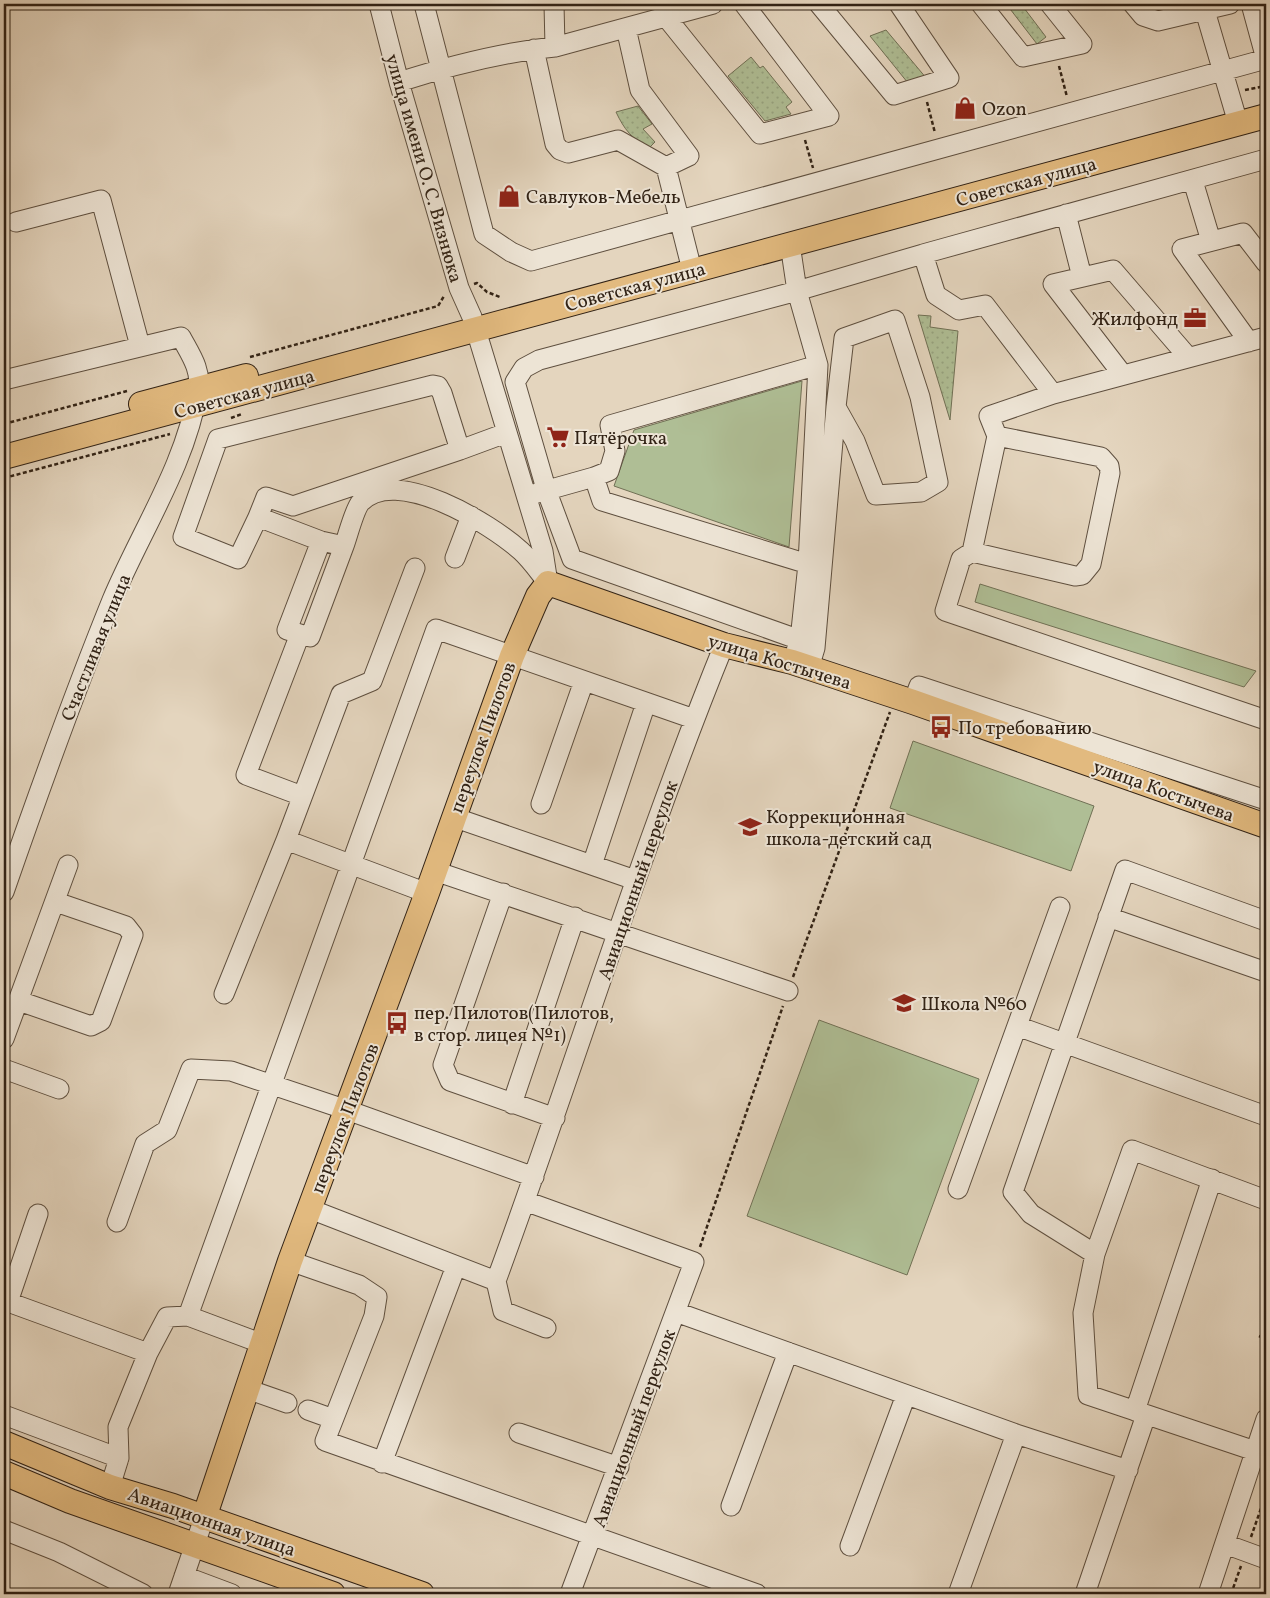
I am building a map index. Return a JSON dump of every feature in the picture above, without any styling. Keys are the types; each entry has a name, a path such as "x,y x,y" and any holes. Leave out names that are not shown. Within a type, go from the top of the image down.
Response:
{"main road":[{"name":"Советская улица","path":"4,440 196,397 474,324 1266,101"},
{"name":"Советская улица","path":"689,263 790,244 1234,109 1266,116"},
{"name":"Советская улица","path":"4,457 196,397"},
{"name":"улица Костычева","path":"548,583 724,645 800,665 912,702 1266,826"},
{"name":"переулок Пилотов","path":"204,1518 290,1261 427,893 512,656 538,596 548,583"},
{"name":"Авиационная улица","path":"4,1443 110,1487 422,1594"},
{"name":"Авиационная улица","path":"4,1473 70,1501 333,1594"}],"street":[{"name":"улица имени О. С. Визнюка","path":"379,4 460,288 474,324 543,551 548,583"},
{"path":"424,4 484,234 511,252 531,261 817,184 1266,59 1251,4"},
{"path":"554,4 555,47"},
{"path":"400,82 440,69 534,49 555,47 713,4"},
{"path":"666,17 760,134 829,116 744,4"},
{"path":"819,4 894,95 949,78 899,4"},
{"path":"981,4 1023,57 1082,44 1050,4"},
{"path":"1133,4 1143,16 1158,21 1204,7 1230,4"},
{"path":"1204,7 1234,109"},
{"path":"626,28 640,90 689,156 666,167"},
{"path":"534,49 555,144 560,150 568,153 618,140 666,167 689,263"},
{"path":"800,640 572,559 547,492 515,382 524,368 539,360 1066,214 1193,181 1266,159"},
{"path":"1193,181 1212,241"},
{"path":"16,222 101,200 140,346"},
{"path":"1066,214 1082,277"},
{"path":"1266,263 1243,233 1182,249 1258,339 1053,394 989,416 997,436 972,552 961,559 937,608 1266,720"},
{"path":"790,244 797,290 818,365 808,564 800,640 800,665"},
{"path":"923,254 936,295 959,310 985,305 1053,394"},
{"path":"1123,375 1052,284 1113,270 1188,357"},
{"path":"800,665 816,648 836,407 844,338 896,320 920,397 938,482 921,492 876,495 855,441 836,407"},
{"path":"4,380 181,337 198,370 196,397"},
{"path":"525,495 547,492 609,471 615,451 610,425 818,365"},
{"path":"460,450 442,393 438,386 432,385 218,439 183,537 238,559 266,497 293,506 460,450 506,433"},
{"name":"Счастливая улица","path":"4,892 37,796 113,599 189,432 196,397"},
{"path":"972,552 1075,576 1082,575 1091,564 1110,473 1106,461 1101,457 997,436"},
{"path":"594,477 602,501 808,564"},
{"path":"321,541 287,630 310,637 360,504 371,495 387,489 405,491 450,505 471,516 521,551 548,583"},
{"path":"455,558 471,516"},
{"path":"258,517 321,541 344,546"},
{"path":"224,994 286,840 341,694 372,681 415,568"},
{"path":"188,1316 270,1084 436,629 694,719"},
{"path":"300,634 246,775 302,796"},
{"name":"Авиационный переулок","path":"496,1280 534,1177 635,880 694,719 724,645"},
{"path":"541,804 584,681"},
{"path":"912,702 919,686 1266,800"},
{"path":"592,865 646,703"},
{"path":"453,817 635,880"},
{"path":"286,840 427,893"},
{"path":"4,1039 56,902 68,865"},
{"path":"1096,1254 1031,1214 1013,1192 1125,870 1266,921"},
{"path":"435,871 575,917 788,991"},
{"path":"503,893 443,1064 450,1081 554,1118"},
{"path":"19,1001 91,1026 101,1021 133,935 126,926 56,902"},
{"path":"958,1189 1060,907"},
{"path":"512,1104 575,917"},
{"path":"1108,917 1266,972"},
{"path":"1017,1026 1266,1116"},
{"path":"4,1069 59,1089"},
{"path":"117,1222 145,1144 167,1130 191,1069 231,1071 534,1177"},
{"path":"1255,1451 1088,1394 1083,1313 1096,1254 1132,1150 1266,1200"},
{"path":"1085,1594 1128,1470 1141,1413 1212,1179"},
{"name":"Авиационный переулок","path":"525,1201 694,1262 593,1537 570,1594"},
{"path":"310,1209 496,1280 502,1311 546,1328"},
{"path":"38,1214 8,1302 148,1353"},
{"path":"290,1261 359,1285 377,1297 374,1316 324,1441 757,1594"},
{"path":"382,1463 456,1266"},
{"path":"676,1312 1016,1434 1128,1470"},
{"path":"110,1487 119,1458 118,1428 148,1353 167,1317 188,1316 263,1344"},
{"path":"731,1506 788,1352"},
{"path":"248,1389 287,1403"},
{"path":"850,1546 906,1395"},
{"path":"308,1410 333,1419"},
{"path":"4,1415 119,1458"},
{"path":"1208,1594 1266,1419"},
{"path":"518,1432 619,1467"},
{"path":"958,1594 1016,1434"},
{"path":"178,1594 204,1518"},
{"path":"4,1530 59,1552 143,1594"},
{"path":"1225,1544 1266,1559"},
{"path":"184,1576 232,1594"}],"path":[{"path":"1054,50 1071,112"},
{"path":"923,86 940,149"},
{"path":"1234,109 1266,86"},
{"path":"800,124 817,184"},
{"path":"460,288 477,283 487,292 500,297"},
{"path":"1259,1336 1266,1339"}],"green space":[{"path":"1021,4 1046,37 1037,44 1007,5"},
{"path":"886,30 927,79 908,83 870,36"},
{"path":"751,57 760,68 763,66 792,102 786,107 791,114 765,121 728,76"},
{"path":"638,106 652,124 643,129 655,142 650,147 638,141 629,133 616,112"},
{"path":"918,315 931,316 930,327 958,331 950,420"},
{"path":"802,381 789,547 614,486 634,430"},
{"path":"980,584 1256,671 1244,687 975,602"},
{"path":"913,741 1094,806 1071,871 890,808"},
{"path":"819,1020 979,1079 907,1275 747,1216"}],"place":[{"name":"Ozon","path":"965,108"},
{"name":"Савлуков-Мебель","path":"509,196"},
{"name":"Жилфонд","path":"1195,318"},
{"name":"Пятёрочка","path":"558,437"},
{"name":"По требованию","path":"941,727"},
{"name":"Коррекционная школа-детский сад","path":"750,827"},
{"name":"Школа №60","path":"904,1003"},
{"name":"пер. Пилотов(Пилотов, в стор. лицея №1)","path":"397,1023"}]}
